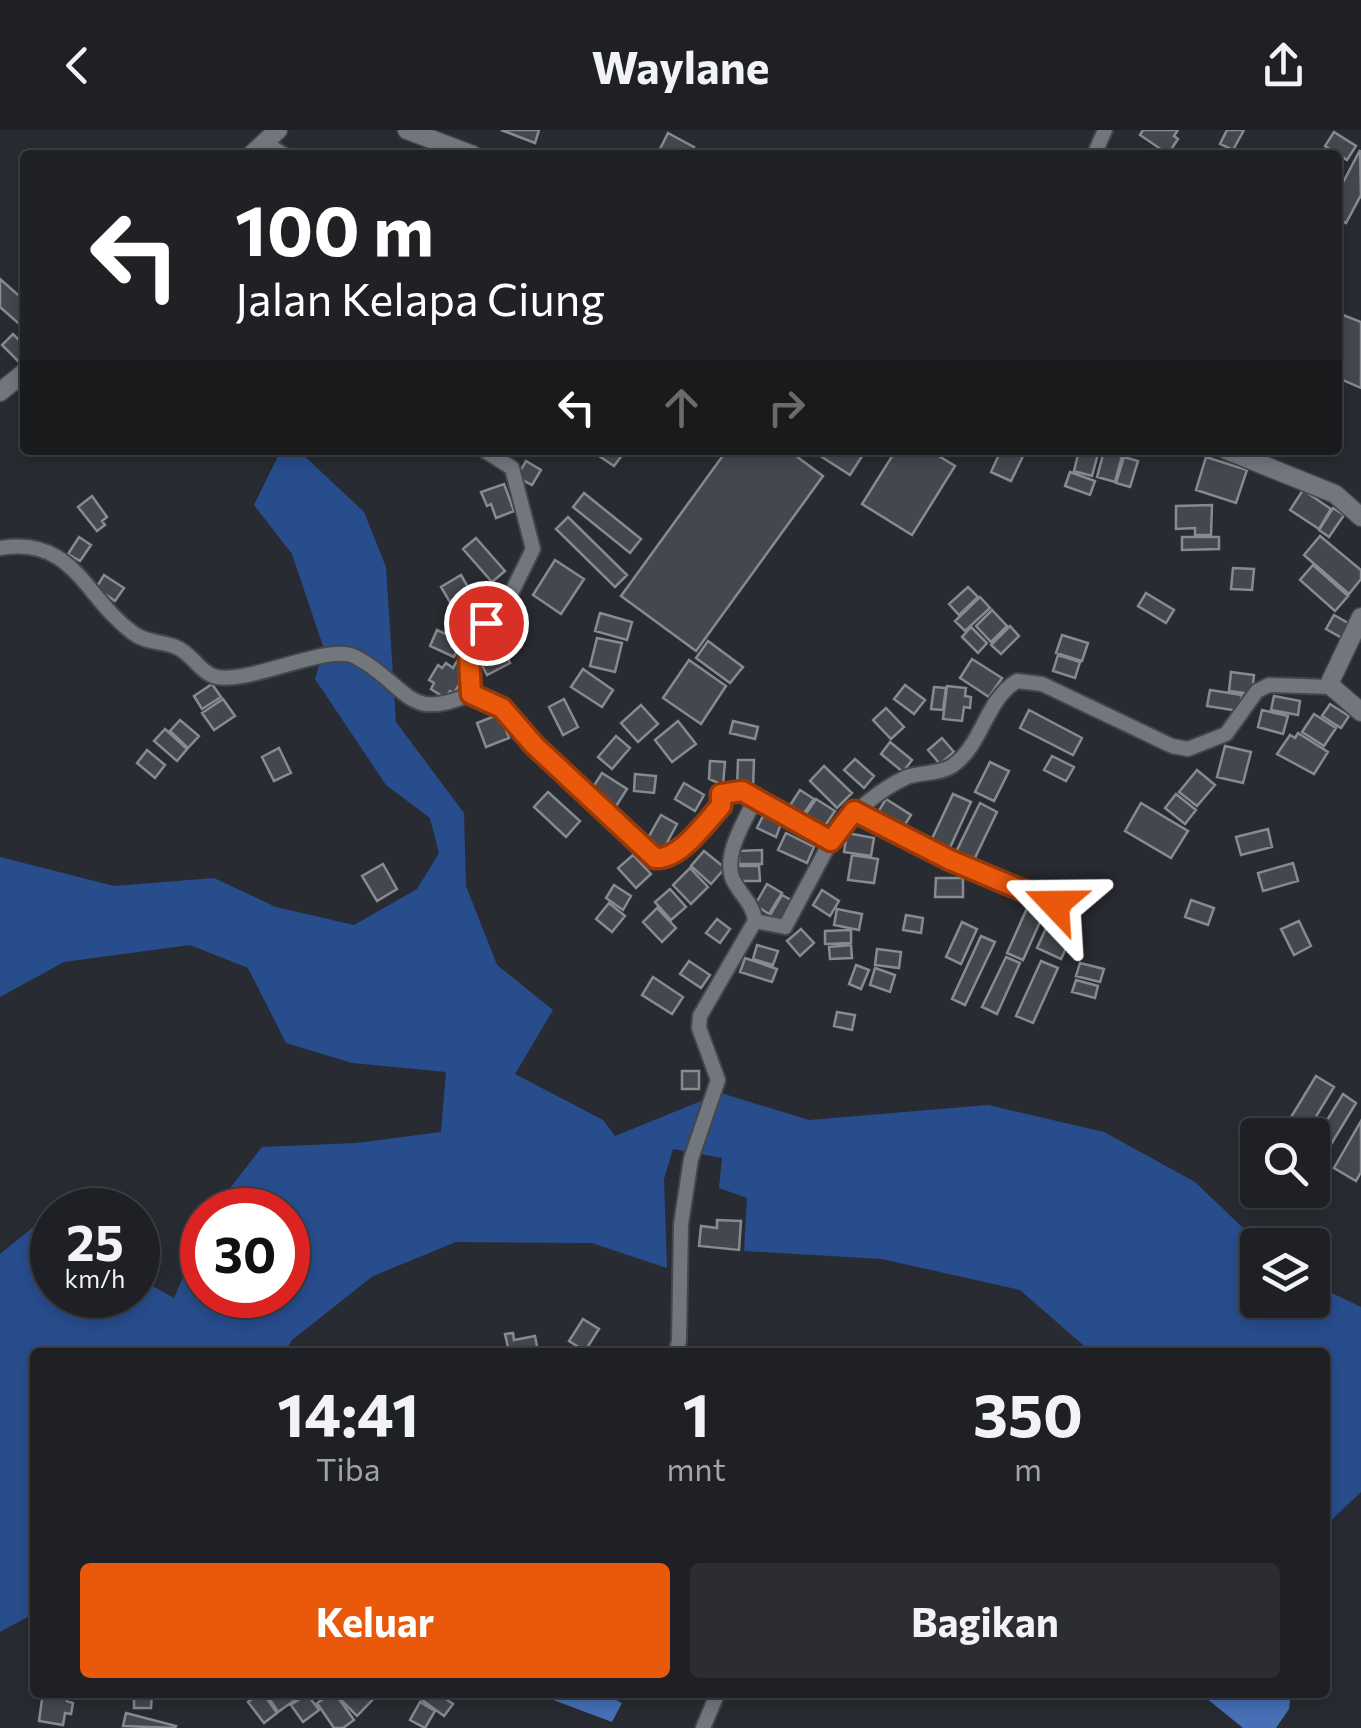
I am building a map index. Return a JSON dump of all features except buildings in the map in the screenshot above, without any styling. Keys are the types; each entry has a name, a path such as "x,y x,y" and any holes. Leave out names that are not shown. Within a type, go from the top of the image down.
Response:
{"street":[{"path":"408,130 459,150"},
{"path":"0,392 20,376"},
{"path":"471,694 468,638 504,608 533,548 512,468 492,455"},
{"path":"1238,455 1335,494 1359,512"},
{"path":"0,548 26,544 49,551 72,569 132,633 149,642 176,646 210,675 238,678 300,658 344,653 380,672 408,699 420,704 445,705 471,694 502,708 534,745 655,858 664,858 686,844 721,806 721,794 742,791 831,841"},
{"path":"1332,687 1332,672 1361,617"},
{"path":"755,921 784,927 831,841 854,811 907,778 950,767 970,747 999,696 1017,681 1042,684 1172,746 1188,749 1226,734 1257,691 1269,685 1332,687 1361,712"},
{"path":"677,1348 681,1224 691,1159 718,1080 699,1028 700,1016 755,921 732,878 730,866 756,798"},
{"path":"854,811 950,860 1055,904"},
{"path":"704,1728 716,1698"}],"shaded area":[{"path":"279,455 303,455 364,512 386,567 396,722 464,813 466,886 497,965 553,1010 515,1074 603,1120 615,1136 721,1093 809,1120 988,1105 1104,1132 1195,1182 1243,1228 1240,1228 1240,1318 1330,1318 1330,1292 1361,1307 1361,1492 1330,1521 1330,1348 1086,1348 1020,1290 882,1259 744,1251 747,1198 719,1188 722,1158 673,1149 664,1179 667,1268 592,1243 456,1242 373,1276 292,1340 287,1348 30,1348 30,1616 0,1632 0,1254 30,1230 30,1318 160,1318 160,1290 174,1298 180,1284 180,1318 310,1318 310,1188 230,1188 262,1147 356,1143 441,1132 446,1072 352,1063 286,1043 248,968 190,945 64,962 0,997 0,857 114,886 214,878 276,907 354,925 417,889 439,853 430,818 386,785 315,679 324,649 292,554 254,505"},
{"path":"548,1698 612,1698 622,1703 612,1722"},
{"path":"1206,1698 1290,1698 1289,1709 1276,1728 1243,1728"}],"route":[{"path":"486,623 468,638 471,694 502,708 534,745 655,858 664,858 686,844 721,806 721,794 742,791 831,841 854,811 950,860 1055,904"}]}
